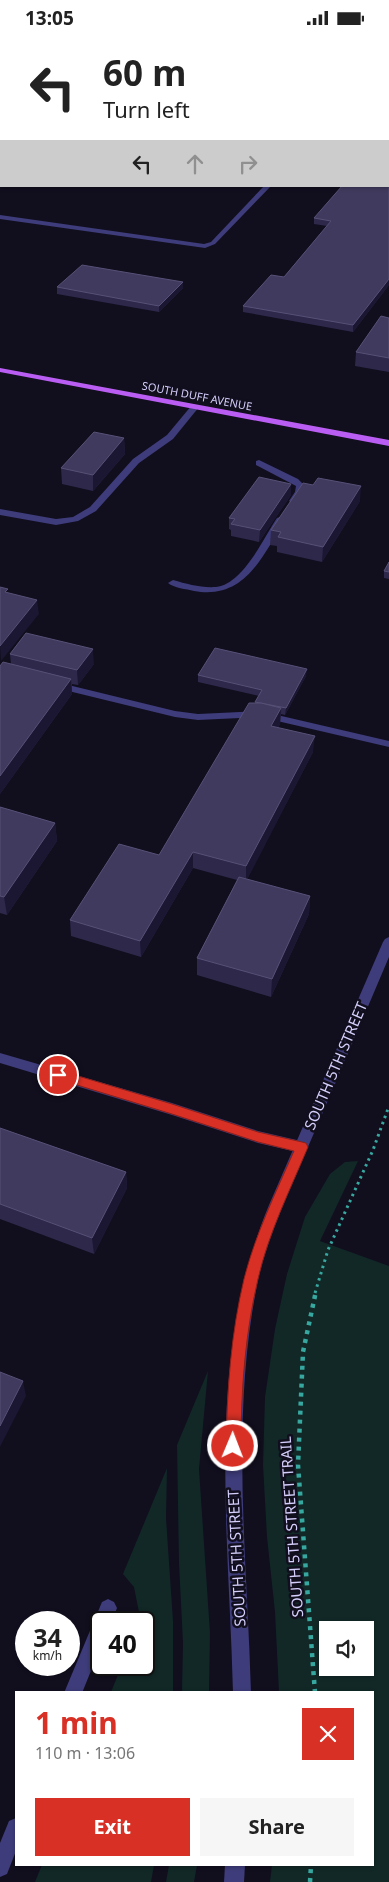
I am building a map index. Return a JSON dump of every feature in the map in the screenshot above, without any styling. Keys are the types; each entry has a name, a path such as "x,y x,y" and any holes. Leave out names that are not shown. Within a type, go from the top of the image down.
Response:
{"main road":[{"name":"SOUTH DUFF AVENUE","path":"0,370 389,443"}],"street":[{"path":"0,217 205,246 213,243 267,187"},
{"path":"0,512 56,521 75,519 93,509 136,461 170,437 195,407"},
{"path":"172,583 199,589 213,589 229,587 241,579 299,492 300,486 295,481 260,463"},
{"path":"47,683 175,714 198,717 260,714 389,744"},
{"name":"SOUTH 5TH STREET","path":"242,1691 233,1481 234,1411 240,1335 251,1278 268,1228 389,942"},
{"path":"0,1057 258,1137 302,1147"},
{"path":"74,1691 90,1652"},
{"path":"0,1867 15,1831"},
{"path":"234,1882 235,1866"}],"path":[{"name":"SOUTH 5TH STREET TRAIL","path":"315,1691 298,1465 303,1353 316,1289 328,1250 373,1150 389,1106"},
{"path":"310,1882 311,1866"}],"green space":[{"path":"358,1161 320,1241 389,1266 389,1882 270,1882 272,1866 374,1866 374,1691 279,1691 275,1612 267,1537 263,1465 265,1397 275,1329 287,1274 305,1217 330,1174 345,1162"},
{"path":"208,1371 199,1469 210,1633 209,1691 182,1691 183,1643 179,1564 177,1445"},
{"path":"167,1468 166,1518 173,1621 173,1691 111,1691 118,1676 155,1676 155,1611 139,1611 134,1587 123,1574"},
{"path":"42,1866 154,1866 151,1882 35,1882"},
{"path":"169,1866 197,1866 194,1882 166,1882"}],"building":[{"path":"341,187 389,187 389,279 353,325 243,306 271,275 284,277 331,221 314,218"},
{"path":"82,265 183,282 159,306 57,287"},
{"path":"381,316 389,318 389,358 356,352"},
{"path":"94,432 124,438 93,475 61,468"},
{"path":"259,477 291,484 260,530 231,524 235,519 229,518"},
{"path":"318,478 361,486 323,547 278,537 281,532 271,530 303,483 313,485"},
{"path":"389,562 389,572 384,571"},
{"path":"0,587 8,589 5,592 37,600 0,646"},
{"path":"26,633 93,649 77,670 10,654"},
{"path":"215,648 307,669 286,708 255,702 262,690 198,675"},
{"path":"3,662 71,679 0,776 0,666"},
{"path":"249,703 261,703 281,708 271,726 315,736 246,866 193,852 140,941 70,920 119,844 159,855"},
{"path":"0,807 55,823 4,897 0,896"},
{"path":"239,877 310,896 272,979 197,958"},
{"path":"0,1128 126,1172 92,1238 0,1204"},
{"path":"0,1372 23,1381 0,1426"}],"route":[{"path":"58,1075 258,1137 302,1147 268,1228 251,1278 240,1335 233,1446"}]}
